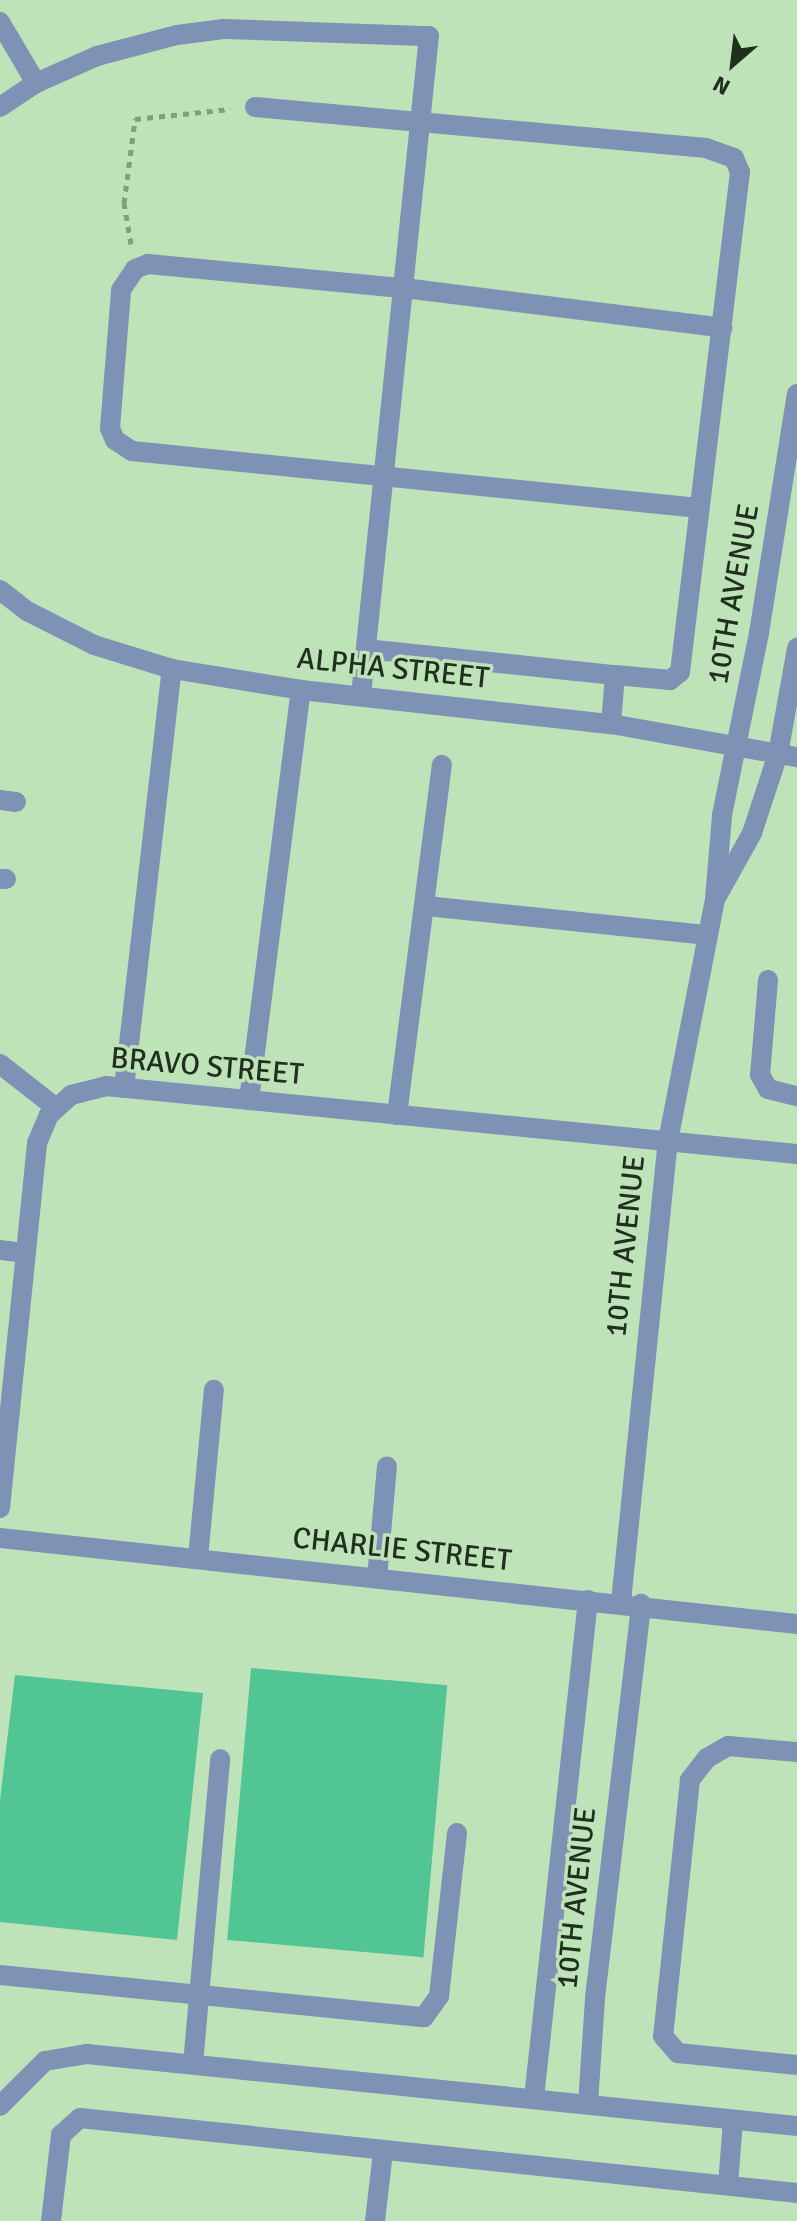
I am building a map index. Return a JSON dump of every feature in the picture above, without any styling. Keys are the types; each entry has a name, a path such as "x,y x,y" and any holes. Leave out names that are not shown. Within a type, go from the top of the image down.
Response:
{"lane":[{"path":"0,22 36,83"},
{"path":"0,107 36,83 97,56 177,35 224,29 429,36 361,695"},
{"path":"255,107 706,148 734,158 740,172 680,672 670,680 366,649"},
{"path":"699,508 122,447 110,428 121,290 135,269 148,264 404,288 723,328"},
{"name":"10TH AVENUE","path":"588,2104 668,1141 715,899 722,815 797,394"},
{"name":"ALPHA STREET","path":"0,590 27,611 94,645 172,669 301,690 611,724 787,755"},
{"name":"10TH AVENUE","path":"715,899 752,833 787,755 797,648"},
{"path":"124,1088 172,669"},
{"path":"611,724 615,675"},
{"path":"249,1100 301,690"},
{"path":"397,1115 442,765"},
{"path":"426,906 706,935"},
{"path":"768,980 760,1075 768,1089 797,1096"},
{"path":"0,1064 55,1107 37,1143 4,1436 0,1508"},
{"name":"BRAVO STREET","path":"55,1107 88,1088 124,1088 797,1154"},
{"path":"0,1250 26,1253"},
{"path":"198,1558 214,1390"},
{"path":"377,1578 387,1466"},
{"name":"CHARLIE STREET","path":"0,1538 631,1603 797,1624"},
{"name":"10TH AVENUE","path":"534,2098 588,1600"},
{"path":"797,1752 728,1746 707,1758 690,1780 663,2036 678,2053 797,2065"},
{"path":"193,2064 196,1997 220,1759"},
{"path":"0,1975 196,1997 424,2017 439,1996 457,1833"},
{"path":"0,2106 29,2073 63,2054 193,2064 797,2126"},
{"path":"51,2221 61,2135 80,2118 797,2193"},
{"path":"728,2185 733,2120"},
{"path":"375,2221 383,2152"}],"path":[{"path":"135,269 124,203 135,119 255,107"}],"building":[{"path":"251,1668 447,1685 423,1957 227,1940"},
{"path":"15,1675 203,1693 177,1940 0,1922 0,1800"}]}
